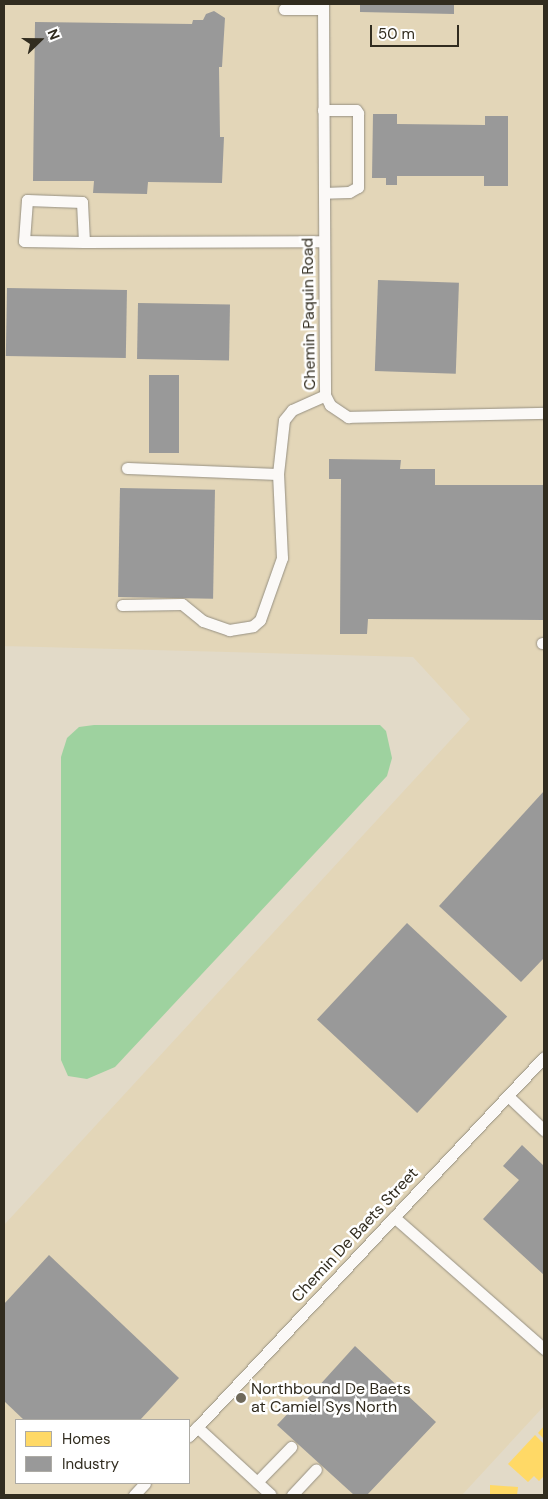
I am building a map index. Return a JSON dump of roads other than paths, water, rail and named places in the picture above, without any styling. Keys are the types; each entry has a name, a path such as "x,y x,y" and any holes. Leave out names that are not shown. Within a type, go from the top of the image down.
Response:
{"street":[{"path":"284,9 323,7"},
{"name":"Chemin Paquin Road","path":"323,7 325,395 330,405 348,417 544,413"},
{"path":"323,110 356,110 358,113 358,187 349,192 324,193"},
{"path":"84,242 82,202 26,200 24,241 84,242 324,241"},
{"path":"122,605 182,604 214,626 229,630 253,626 260,620 282,558 278,474 287,414 325,395"},
{"path":"127,468 278,474"},
{"name":"Chemin De Baets Street","path":"190,1435 544,1057"},
{"path":"508,1096 544,1130"},
{"path":"394,1217 544,1349"},
{"path":"197,1427 271,1495"},
{"path":"257,1482 291,1447"},
{"path":"292,1495 316,1469"},
{"path":"134,1495 144,1484"}],"place":[{"name":"Northbound De Baets at Camiel Sys North","path":"241,1398"}]}
